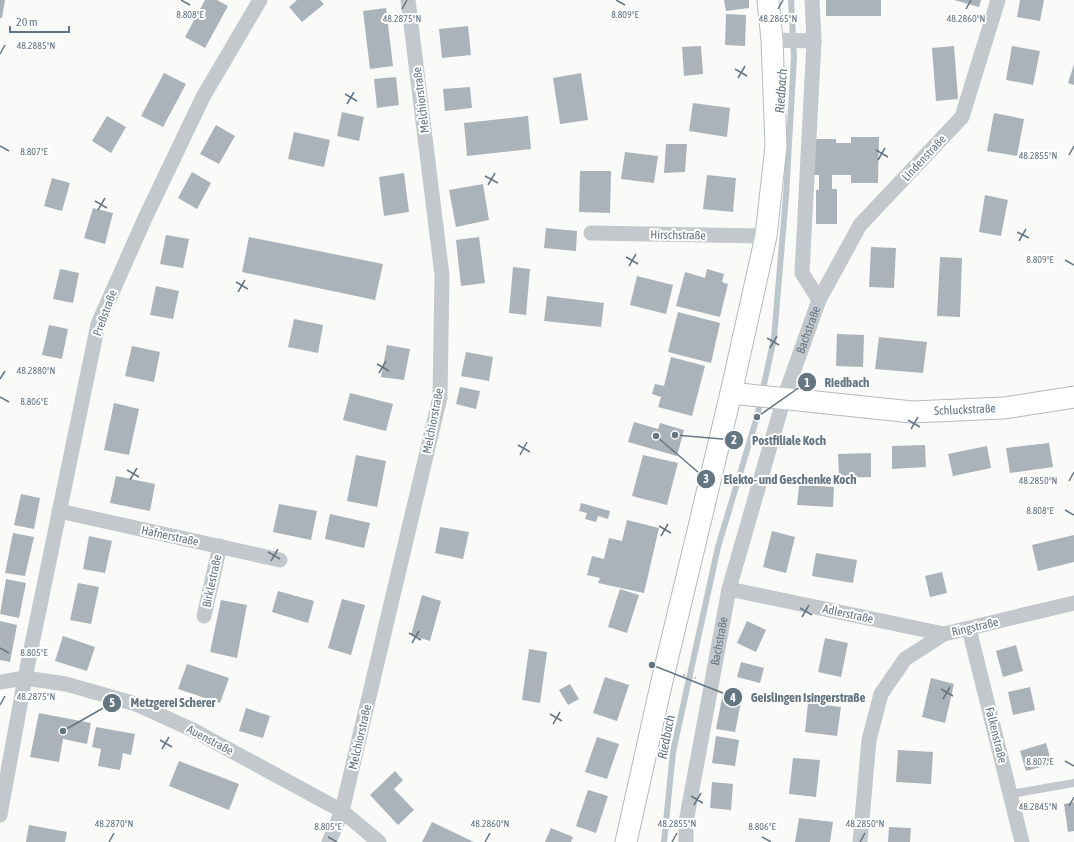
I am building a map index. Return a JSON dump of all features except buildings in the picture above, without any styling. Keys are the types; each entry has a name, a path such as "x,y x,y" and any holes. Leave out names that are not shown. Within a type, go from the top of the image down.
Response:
{"street":[{"name":"Preßstraße","path":"0,815 25,678 98,324 146,216 202,97 260,0"},
{"name":"Melchiorstraße","path":"329,842 342,812 440,396 442,275 408,0"},
{"path":"626,842 665,671 739,394 766,236 776,146 778,40 768,0"},
{"name":"Bachstraße","path":"686,842 686,822 729,589 779,397 819,300 802,273 809,41 812,0"},
{"name":"Lindenstraße","path":"819,300 860,225 962,116 998,0"},
{"path":"778,40 809,41"},
{"name":"Hirschstraße","path":"591,233 766,236"},
{"name":"Schluckstraße","path":"739,394 912,412 1004,408 1074,397"},
{"name":"Hafnerstraße","path":"59,511 280,560"},
{"name":"Birklestraße","path":"204,616 220,546"},
{"name":"Adlerstraße","path":"729,589 944,634"},
{"name":"Ringstraße","path":"860,842 869,740 881,694 905,659 944,634 1074,603"},
{"name":"Falkenstraße","path":"969,629 1022,842"},
{"name":"Auenstraße","path":"0,682 25,678 66,684 136,704 193,730 342,812 379,842"}],"lane":[{"path":"1011,794 1074,783"}],"path":[{"path":"665,671 712,682"}],"waterway":[{"name":"Riedbach","path":"664,842 673,752 718,547 757,417 774,338 786,196 794,57 791,0"}],"place":[{"name":"Riedbach","path":"757,417"},
{"name":"Postfiliale Koch","path":"675,435"},
{"name":"Elekto- und Geschenke Koch","path":"656,436"},
{"name":"Geislingen Isingerstraße","path":"652,665"},
{"name":"Metzgerei Scherer","path":"63,731"}]}
